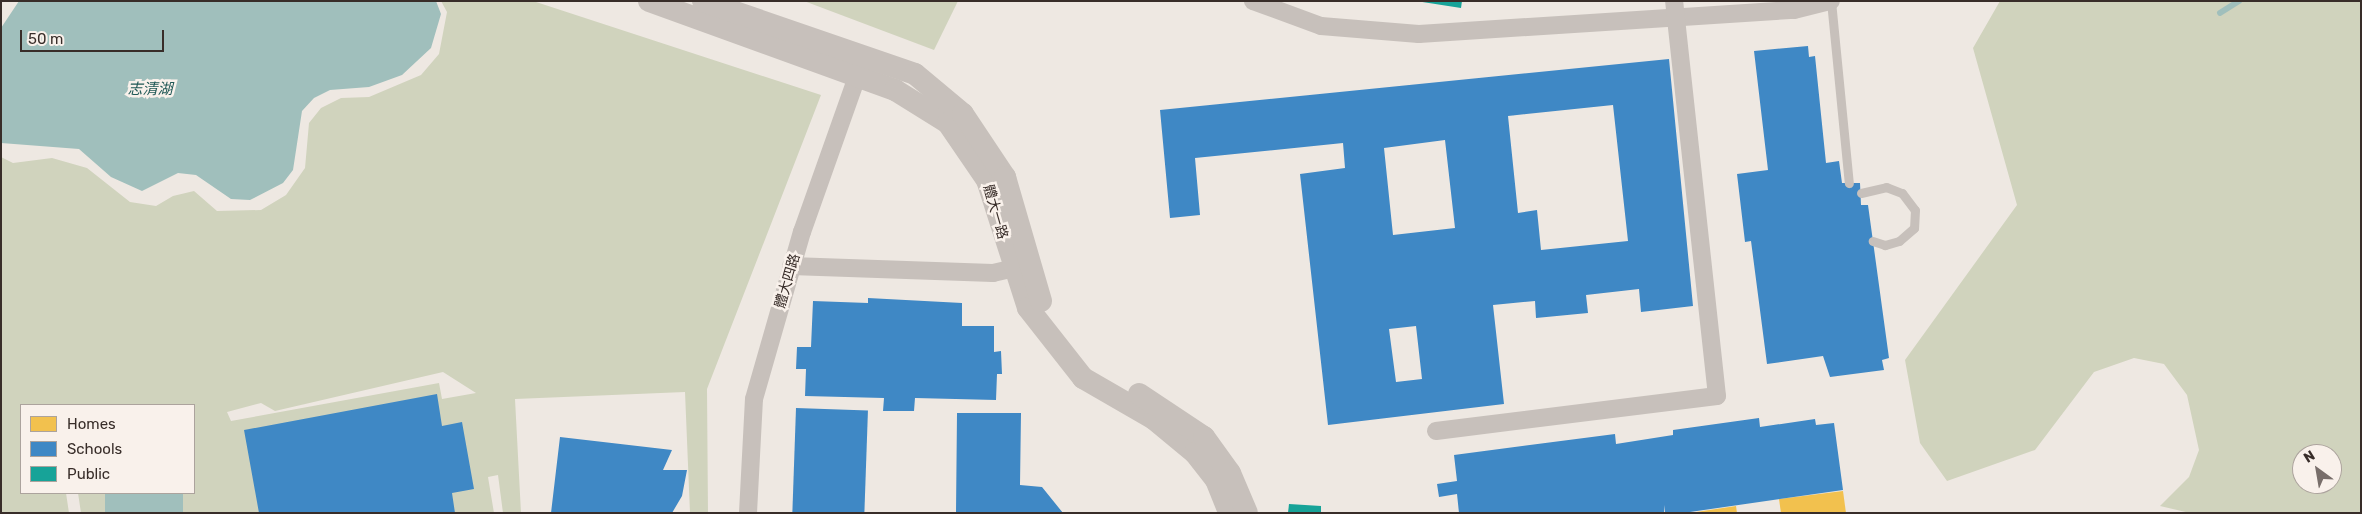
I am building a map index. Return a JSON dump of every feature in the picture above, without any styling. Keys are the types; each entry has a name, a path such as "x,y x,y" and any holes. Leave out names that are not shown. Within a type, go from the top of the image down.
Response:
{"street":[{"name":"體大一路","path":"649,1 861,66"},
{"name":"體大一路","path":"703,1 861,66 920,103 948,124 987,180 1020,267 1028,308 1084,378 1154,419 1195,453 1216,480 1229,513"},
{"path":"1253,1 1321,26 1419,34 1675,9 1794,10 1831,1"},
{"path":"1436,431 1717,396 1675,9"},
{"name":"體大四路","path":"748,513 754,399 792,266 861,66"},
{"path":"792,266 965,272 1020,267"},
{"name":"體大一路","path":"1020,267 1041,300 1095,367 1168,410 1204,437 1230,473 1247,513"}],"lane":[{"path":"1831,1 1849,183"},
{"path":"1860,193 1886,187 1902,193 1915,210 1914,228 1899,241 1885,245 1873,241"}],"green space":[{"path":"441,1 533,1 821,95 707,389 708,513 690,513 685,392 515,399 521,513 503,513 498,475 488,477 494,513 81,513 78,494 195,494 195,404 20,404 20,494 66,494 69,513 1,513 1,157 13,163 52,158 87,168 130,202 156,206 173,196 194,191 217,211 261,210 286,195 305,168 309,123 321,108 341,98 369,97 421,75 439,54 447,12","holes":["443,372 476,393 442,399 439,383 231,421 227,412 261,403 275,411"]},
{"path":"804,1 958,1 934,50"},
{"path":"2000,1 2361,1 2361,513 2190,513 2160,506 2189,477 2199,450 2187,395 2164,364 2134,358 2094,372 2035,450 1947,481 1920,443 1905,360 2017,205 1973,48"}],"water":[{"name":"志清湖","path":"19,1 436,1 441,14 431,48 402,75 369,87 330,90 314,98 302,111 293,170 283,183 250,200 231,199 196,175 178,173 142,191 111,177 79,149 1,143 1,28"},
{"path":"105,494 183,494 183,513 105,513"}],"building: Homes":[{"path":"1843,491 1846,513 1781,513 1779,499"},
{"path":"1736,506 1737,513 1696,513 1696,512"}],"building: Schools":[{"path":"1808,46 1809,57 1815,56 1826,163 1839,161 1842,183 1860,183 1861,205 1868,205 1889,358 1882,360 1884,370 1830,377 1823,356 1767,364 1751,241 1745,242 1737,174 1768,170 1754,51"},
{"path":"1669,59 1693,306 1641,312 1639,289 1586,295 1588,313 1536,318 1535,301 1493,305 1504,404 1328,425 1300,174 1345,168 1343,143 1195,158 1200,215 1170,218 1160,110","holes":["1613,105 1628,241 1541,250 1537,210 1518,213 1508,116","1445,140 1455,228 1393,235 1384,148","1416,326 1422,379 1396,382 1389,329"]},
{"path":"868,298 962,303 962,326 994,326 994,352 1001,351 1002,374 997,374 996,400 915,398 914,411 883,411 884,398 805,396 806,369 796,369 797,347 811,347 813,301 868,303"},
{"path":"437,394 442,426 462,422 474,489 452,493 455,513 259,513 244,430"},
{"path":"796,408 868,411 864,513 792,513"},
{"path":"957,413 1021,413 1020,485 1042,487 1063,513 956,513"},
{"path":"1759,418 1760,427 1815,419 1816,425 1834,423 1843,490 1683,513 1665,513 1664,505 1664,513 1459,513 1457,494 1439,497 1437,484 1457,481 1454,455 1615,434 1616,444 1673,435 1673,430"},
{"path":"560,437 672,450 663,470 687,470 682,496 672,513 551,513"}],"building: Public":[{"path":"1416,1 1462,1 1461,8"},
{"path":"1289,504 1321,506 1321,513 1288,513"}],"waterway":[{"path":"2220,13 2239,1"}]}
